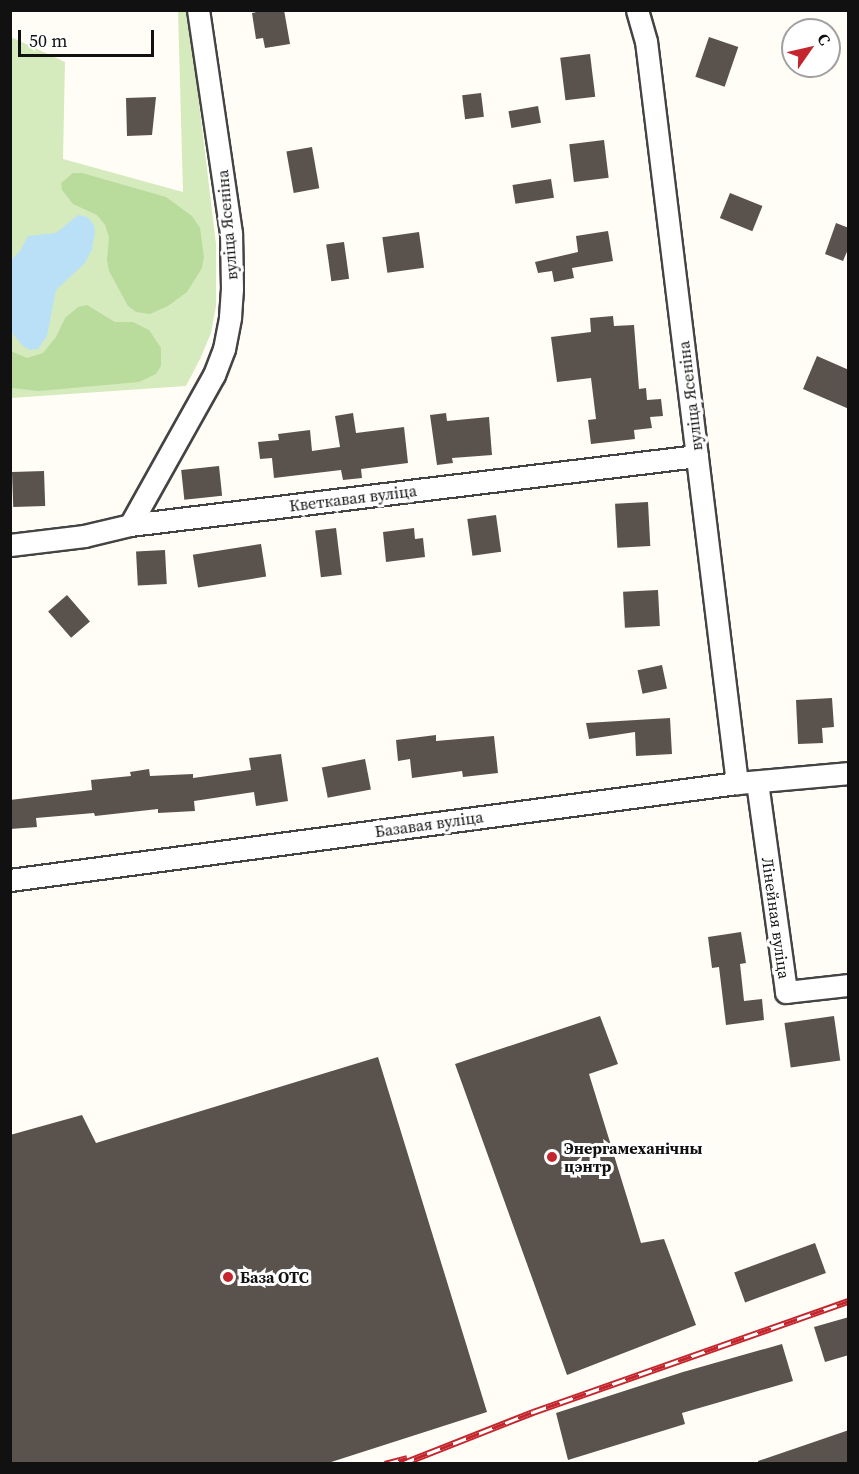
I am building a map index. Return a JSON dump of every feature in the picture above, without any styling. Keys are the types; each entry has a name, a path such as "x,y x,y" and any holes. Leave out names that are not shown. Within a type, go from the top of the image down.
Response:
{"street":[{"name":"вуліца Ясеніна","path":"130,525 214,375 224,349 230,317 231,233 198,10"},
{"name":"вуліца Ясеніна","path":"637,10 646,40 697,456 747,783"},
{"name":"Кветкавая вуліца","path":"10,545 84,536 130,525 697,456"},
{"name":"Базавая вуліца","path":"10,880 747,783 849,773"},
{"name":"Лінейная вуліца","path":"747,783 786,992 849,985"}],"green space":[{"path":"178,11 188,11 216,244 216,306 211,333 200,359 186,386 11,398 11,37 65,62 63,159 183,192"},
{"path":"73,173 82,173 166,197 192,216 200,228 204,257 202,268 187,292 168,306 150,314 136,312 128,306 109,271 107,260 109,237 105,225 97,215 73,204 62,190 61,183"},
{"path":"87,305 115,322 133,322 149,330 161,348 161,366 156,374 139,382 39,391 11,388 11,351 27,358 43,353 56,337 65,318 78,307"}],"water":[{"path":"78,215 87,217 94,225 92,249 85,263 56,290 47,336 38,349 30,350 23,346 11,332 11,260 20,251 28,236 56,233"}],"building":[{"path":"284,10 290,44 265,48 263,38 256,39 252,13"},
{"path":"709,37 738,47 725,87 695,77"},
{"path":"590,54 595,97 565,100 560,58"},
{"path":"481,93 484,117 465,119 462,95"},
{"path":"156,97 152,135 127,136 126,98"},
{"path":"538,106 541,123 511,128 508,111"},
{"path":"604,140 609,178 574,182 569,144"},
{"path":"312,147 319,188 294,193 286,152"},
{"path":"551,179 554,198 515,204 512,185"},
{"path":"730,193 762,206 752,231 720,218"},
{"path":"836,223 849,228 849,247 843,261 825,254"},
{"path":"608,231 613,261 572,268 574,278 554,282 552,271 538,273 535,262 578,252 576,236"},
{"path":"419,232 424,268 387,273 382,237"},
{"path":"344,242 349,279 331,281 326,245"},
{"path":"613,316 614,326 634,325 639,389 646,388 647,400 661,399 663,416 650,417 652,428 634,430 635,439 591,444 588,420 596,419 591,378 557,382 551,337 591,332 590,318"},
{"path":"817,356 849,370 849,409 803,389"},
{"path":"353,413 356,433 404,427 408,463 361,469 362,478 343,480 341,470 274,478 272,458 260,459 258,442 279,440 278,434 310,430 312,451 340,447 335,416"},
{"path":"446,413 447,421 489,417 492,455 452,458 453,463 437,465 430,415"},
{"path":"219,466 222,496 184,500 181,470"},
{"path":"44,471 45,506 13,507 12,472"},
{"path":"648,502 650,546 617,548 615,504"},
{"path":"496,515 501,552 472,556 467,519"},
{"path":"336,528 342,575 321,577 315,531"},
{"path":"414,528 415,539 423,538 425,557 386,562 383,532"},
{"path":"261,544 266,577 198,587 193,555"},
{"path":"165,550 167,584 138,585 136,552"},
{"path":"658,590 660,626 625,628 623,592"},
{"path":"67,595 90,621 71,638 48,611"},
{"path":"662,665 667,688 643,694 638,670"},
{"path":"832,698 834,727 822,728 823,743 798,744 796,700"},
{"path":"670,718 672,754 636,756 635,732 589,739 586,723"},
{"path":"436,735 436,741 494,736 498,773 463,777 462,771 412,778 410,759 398,761 396,740"},
{"path":"281,754 288,801 256,806 254,792 194,801 195,811 158,813 158,809 95,816 94,813 36,818 37,827 10,829 10,800 92,790 91,780 131,776 130,772 149,769 150,776 193,774 193,778 251,770 249,758"},
{"path":"365,759 371,789 328,798 322,767"},
{"path":"741,932 746,963 740,964 744,1001 762,999 764,1020 726,1025 719,967 712,968 708,937"},
{"name":"Энергамеханічны цэнтр","path":"600,1016 618,1064 589,1074 641,1243 664,1239 696,1325 567,1375 455,1064"},
{"path":"834,1016 840,1061 791,1068 784,1023"},
{"name":"База ОТС","path":"378,1057 487,1412 325,1464 10,1464 10,1135 82,1115 96,1143"},
{"path":"815,1243 826,1273 745,1302 734,1272"},
{"path":"849,1317 849,1355 825,1362 814,1327"},
{"path":"782,1344 793,1381 682,1413 685,1424 568,1460 556,1413 683,1372"},
{"path":"849,1430 849,1464 758,1464 758,1461"}],"railway":[{"path":"401,1464 533,1412 848,1301"},
{"path":"385,1464 407,1458"}],"place":[{"name":"Энергамеханічны цэнтр","path":"552,1157"},
{"name":"База ОТС","path":"228,1277"}]}
